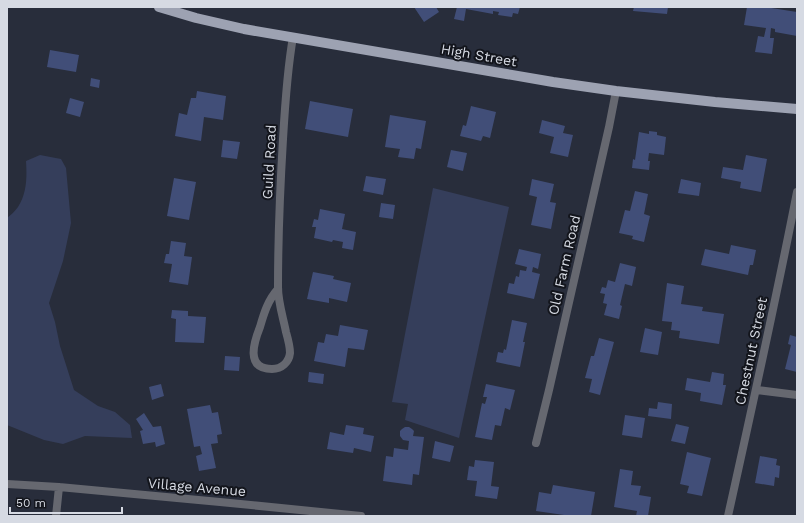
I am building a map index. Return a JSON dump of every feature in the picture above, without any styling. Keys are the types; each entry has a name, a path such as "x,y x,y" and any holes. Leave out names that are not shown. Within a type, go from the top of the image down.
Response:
{"main road":[{"name":"High Street","path":"159,7 211,22 553,82 616,91 715,102 797,109"}],"street":[{"name":"Guild Road","path":"278,289 273,294 265,311 253,352 254,358 261,366 273,369 284,365 290,353 290,346 281,310 278,289 281,173 286,83 293,37"},
{"name":"Old Farm Road","path":"536,443 616,91"},
{"name":"Chestnut Street","path":"728,516 757,390 797,192"},
{"path":"757,390 797,395"},
{"name":"Village Avenue","path":"7,484 59,487 361,516"},
{"path":"56,516 59,487"}],"shaded area":[{"path":"40,155 61,159 66,168 71,223 63,261 49,303 60,346 74,390 98,406 115,412 130,425 132,438 85,436 63,444 44,440 7,425 7,218 18,207 25,191 26,161"},
{"path":"433,188 509,207 459,438 405,420 408,404 392,402"}],"building":[{"path":"414,7 436,7 439,12 424,22"},
{"path":"457,7 520,7 518,14 513,13 512,17 498,15 499,12 493,11 493,14 466,9 464,21 454,19"},
{"path":"634,7 668,7 667,14 633,11"},
{"path":"747,7 765,7 797,12 797,36 775,32 775,29 771,28 770,38 774,38 772,54 755,52 758,36 764,37 766,28 744,25"},
{"path":"50,50 79,55 76,72 47,67"},
{"path":"91,78 100,80 99,88 90,86"},
{"path":"197,91 226,96 223,120 204,117 201,141 175,136 179,113 187,115 191,98 196,98"},
{"path":"70,98 84,102 80,117 66,113"},
{"path":"310,101 353,109 348,137 305,129"},
{"path":"471,106 496,112 490,138 483,136 481,141 460,136 463,125 466,126"},
{"path":"390,115 426,121 421,149 416,148 414,159 398,157 400,149 385,147"},
{"path":"542,120 565,126 563,133 573,135 568,157 550,153 554,137 539,133"},
{"path":"649,131 657,132 657,135 666,137 664,155 649,153 649,170 632,168 633,159 635,160 639,132 649,134"},
{"path":"223,140 240,142 237,159 221,157"},
{"path":"451,150 467,153 463,171 447,167"},
{"path":"746,155 767,159 761,192 740,188 741,182 721,178 723,167 743,170"},
{"path":"366,176 386,179 383,195 363,191"},
{"path":"174,178 196,182 189,220 167,216"},
{"path":"532,179 554,184 550,202 556,203 551,229 531,225 537,197 529,195"},
{"path":"681,179 701,183 699,196 678,193"},
{"path":"635,191 648,194 644,214 650,216 644,242 632,239 633,236 619,233 625,210 630,211"},
{"path":"381,203 395,205 393,219 379,217"},
{"path":"320,209 345,214 342,229 356,232 353,250 342,248 343,242 333,240 332,242 314,238 316,227 312,227 314,219 318,220"},
{"path":"171,241 186,243 184,256 192,257 188,285 169,282 172,264 164,263 166,254 169,254"},
{"path":"731,245 756,250 753,265 750,265 748,275 701,265 705,249 729,254"},
{"path":"519,249 541,254 538,269 533,267 532,272 540,274 534,299 507,293 509,283 514,284 516,276 519,277 520,270 526,271 527,267 515,264"},
{"path":"620,263 636,267 632,286 625,284 620,305 622,306 619,319 604,315 607,304 603,303 605,294 600,293 602,287 606,288 608,280 615,282"},
{"path":"313,272 334,276 333,279 351,283 347,302 329,298 329,303 307,299"},
{"path":"667,283 684,286 681,304 703,307 702,311 724,314 719,344 679,338 680,331 671,330 672,322 662,321"},
{"path":"172,310 188,311 188,316 206,317 204,343 175,342 176,319 171,318"},
{"path":"512,320 527,323 520,367 496,362 498,352 503,353 504,349 506,350"},
{"path":"340,325 368,330 364,350 348,348 345,367 314,361 318,342 324,343 326,334 338,336"},
{"path":"645,328 662,332 658,355 640,352"},
{"path":"790,335 797,337 797,372 785,369 791,345 788,344"},
{"path":"599,338 614,342 600,395 589,392 592,379 585,378 591,356 594,356"},
{"path":"225,356 240,357 239,371 224,370"},
{"path":"309,372 324,374 323,384 308,382"},
{"path":"712,372 724,374 723,385 726,385 722,405 700,401 701,393 685,390 687,378 710,382"},
{"path":"161,384 164,396 152,400 149,387"},
{"path":"486,384 515,390 510,410 505,408 501,426 495,425 492,440 475,437 482,403 485,404 487,397 483,397"},
{"path":"658,402 672,404 671,419 648,416 649,408 657,409"},
{"path":"210,405 212,413 218,412 222,434 217,435 218,443 211,444 216,468 199,471 196,456 202,454 200,446 194,447 187,409"},
{"path":"144,413 153,427 161,426 165,444 156,447 155,442 143,444 140,431 143,430 136,419"},
{"path":"625,415 645,418 642,438 622,435"},
{"path":"676,424 689,427 685,444 671,441"},
{"path":"346,425 364,428 363,434 374,436 371,452 354,448 353,453 327,449 330,432 344,435"},
{"path":"405,427 409,427 414,431 413,436 424,437 419,475 413,474 412,485 383,481 386,456 393,457 394,448 408,450 409,441 403,440 400,436 400,431"},
{"path":"435,441 454,446 450,462 432,458"},
{"path":"687,452 711,458 702,496 687,493 689,486 680,484"},
{"path":"760,456 777,459 776,465 780,466 779,478 775,477 774,486 755,483"},
{"path":"475,460 494,462 491,486 499,487 497,499 475,496 477,481 467,480 469,466 474,467"},
{"path":"620,469 633,471 631,485 641,486 639,495 651,497 648,516 636,516 637,511 614,507"},
{"path":"553,485 595,492 591,516 564,516 536,511 539,492 551,494"}]}
